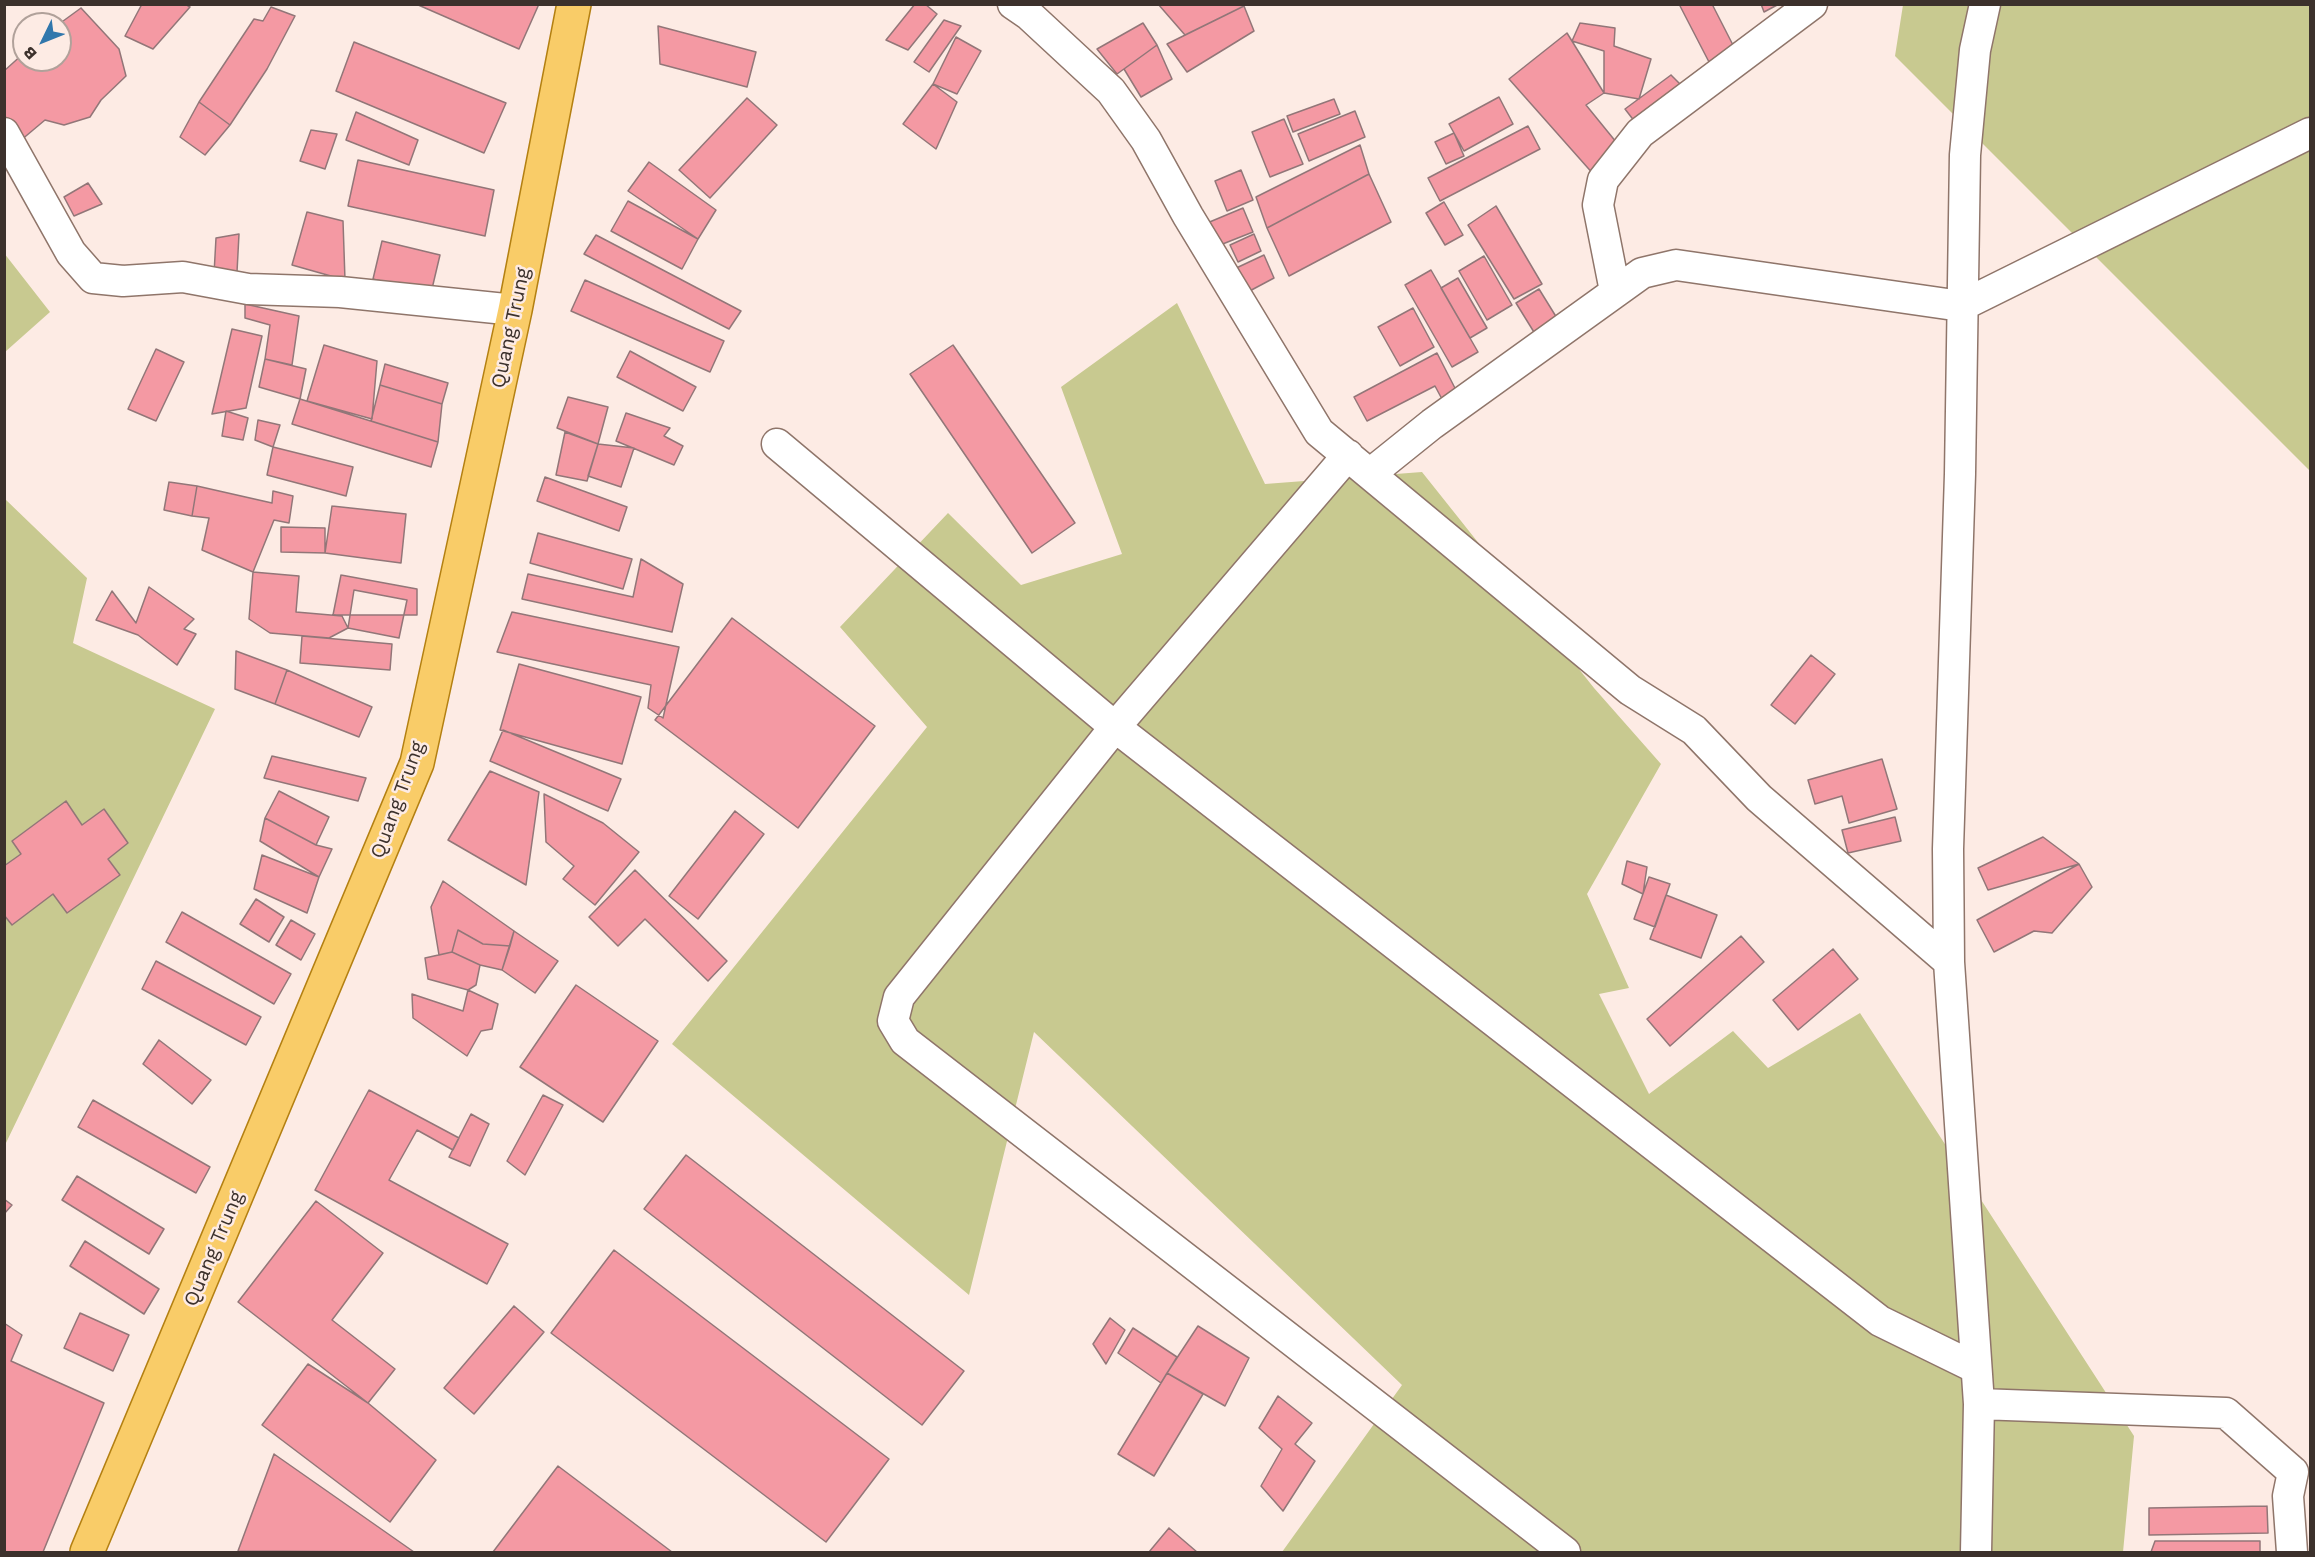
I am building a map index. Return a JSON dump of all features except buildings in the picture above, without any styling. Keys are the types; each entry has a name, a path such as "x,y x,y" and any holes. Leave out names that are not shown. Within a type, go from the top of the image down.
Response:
{"main road":[{"name":"Quang Trung","path":"87,1552 417,763 515,310 574,4"}],"street":[{"path":"1615,291 1598,205 1603,180 1640,133 1812,4"},
{"path":"1976,1552 1979,1404 1949,962 1948,849 1960,474 1965,155 1975,50 1986,4"},
{"path":"1028,8 1111,91 1146,140 1188,216 1319,432 1630,690 1694,730 1758,798 1949,962"},
{"path":"4,133 71,253 93,278 123,281 183,277 248,288 340,292 515,310"},
{"path":"1565,1552 905,1041 893,1021 899,997 1115,727 1359,464 1432,424 1642,273 1676,265 1961,306 2310,133"},
{"path":"777,444 1115,727 1880,1322 1976,1368"},
{"path":"1979,1404 2226,1413 2302,1467 2288,1496 2292,1552"}],"green space":[{"path":"1903,5 2310,5 2310,471 1895,56"},
{"path":"4,253 50,312 5,352 4,352"},
{"path":"1177,303 1265,484 1422,472 1594,688 1661,764 1587,894 1629,988 1599,994 1649,1094 1733,1031 1768,1068 1860,1013 2134,1436 2123,1552 1282,1552 1402,1385 1034,1032 969,1295 672,1044 927,727 840,627 948,513 1021,585 1122,554 1061,387"},
{"path":"5,499 87,578 73,643 215,709 5,1145"}]}
